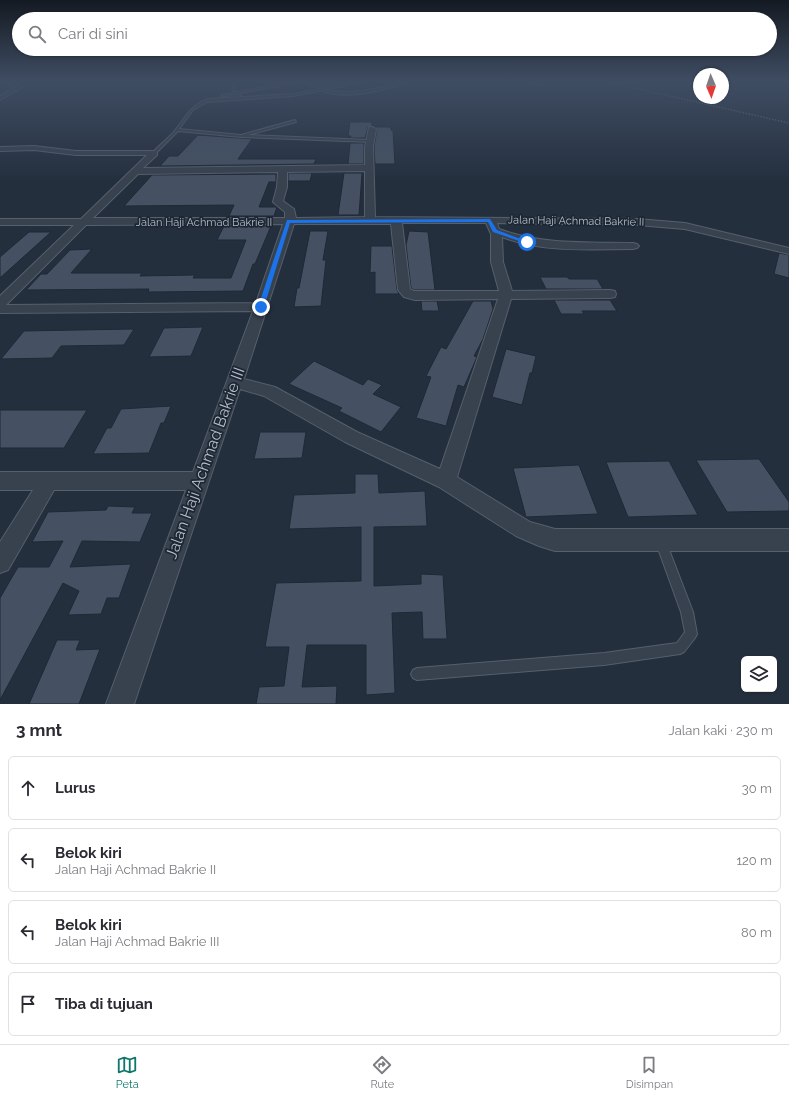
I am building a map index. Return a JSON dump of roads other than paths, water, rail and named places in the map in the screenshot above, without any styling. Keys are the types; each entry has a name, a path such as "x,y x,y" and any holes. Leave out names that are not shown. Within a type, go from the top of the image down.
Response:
{"street":[{"path":"370,220 369,168 372,129"},
{"path":"0,149 34,148 76,153 154,153"},
{"path":"0,302 154,153"},
{"path":"135,171 369,168"},
{"path":"283,169 282,187 278,202 290,211 291,216 288,221"},
{"name":"Jalan Haji Achmad Bakrie II","path":"0,222 370,220 492,226 662,223 703,230 789,251"},
{"name":"Jalan Haji Achmad Bakrie III","path":"120,704 261,307 288,221"},
{"path":"396,221 404,290 409,294 415,296 610,294"},
{"path":"492,226 515,239 540,244 633,246"},
{"path":"446,481 506,294 497,262 497,240 492,226"},
{"path":"0,309 261,307"},
{"path":"234,382 269,391 357,440 446,481 523,529 539,536 555,540 789,540"},
{"path":"0,481 198,481"},
{"path":"0,562 49,481"}],"lane":[{"path":"154,153 177,130 187,115"},
{"path":"240,136 295,121"},
{"path":"177,130 240,136 370,141"},
{"path":"417,674 604,660 680,648 691,634 687,612 661,540"}],"railway":[{"path":"753,115 789,123"}]}
